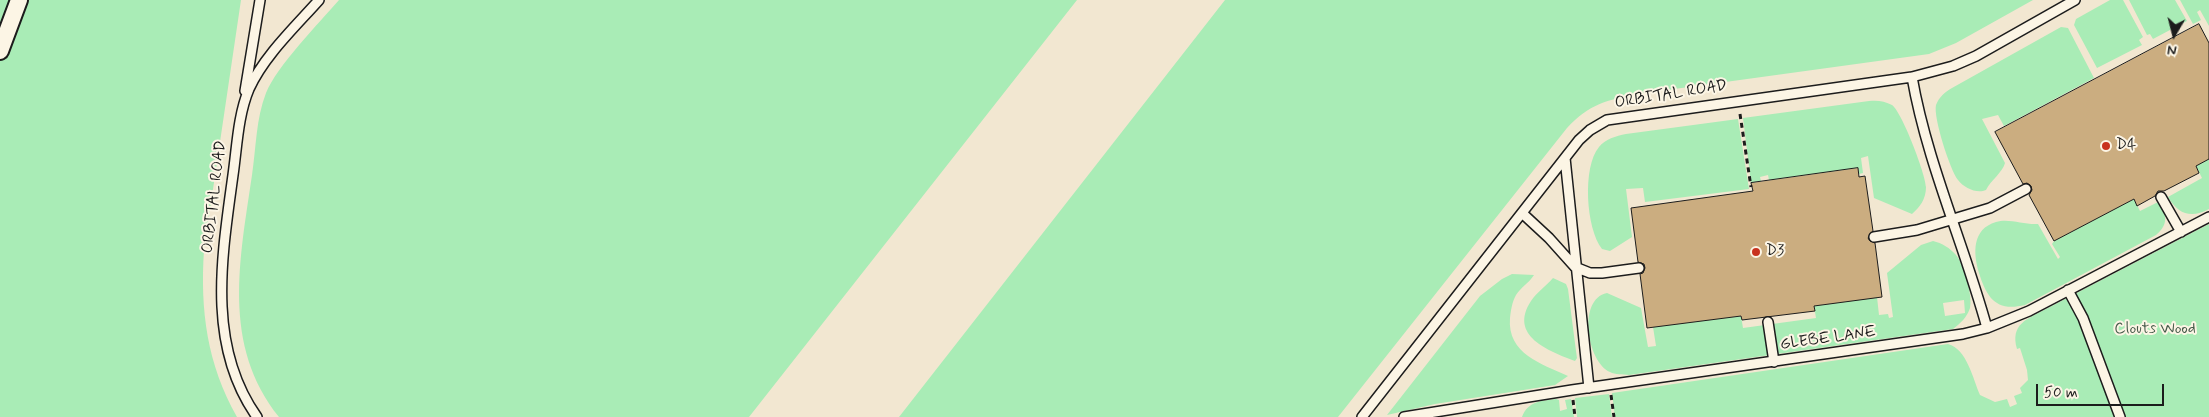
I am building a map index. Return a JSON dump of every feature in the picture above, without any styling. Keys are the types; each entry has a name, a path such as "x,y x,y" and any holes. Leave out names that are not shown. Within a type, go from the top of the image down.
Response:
{"street":[{"path":"0,51 19,0"}],"lane":[{"path":"240,121 260,0"},
{"name":"ORBITAL ROAD","path":"257,417 242,389 231,362 225,337 222,308 223,249 240,121 249,90 262,68 319,0"},
{"name":"ORBITAL ROAD","path":"1362,417 1565,158 1585,135 1607,120 1912,77 1953,66 1976,56 2075,0"},
{"path":"1912,77 1922,124 1987,328"},
{"path":"1565,158 1589,388"},
{"path":"1874,236 1917,230 1990,208 2026,188"},
{"path":"2162,197 2181,232"},
{"path":"1522,213 1550,238 1575,267 1590,273 1602,274 1639,268"},
{"name":"GLEBE LANE","path":"1404,417 1589,388 1945,338 1987,328 2008,320 2068,290 2209,217"},
{"path":"2068,290 2082,318 2120,417"},
{"path":"1768,322 1774,362"}],"path":[{"path":"1738,101 1751,187"},
{"path":"1610,385 1614,417"}],"green space":[{"path":"0,0 241,0 204,250 203,272 205,315 212,357 227,397 237,417 0,417"},
{"path":"339,0 1077,0 749,417 279,417 261,389 249,360 242,331 239,300 243,238 258,123 271,82 299,45"},
{"path":"1225,0 2033,0 1956,43 1929,54 1638,94 1617,98 1591,108 1567,128 1338,417 899,417"},
{"path":"2110,0 2123,0 2143,37 2139,40 2142,45 2097,68 2074,25 2076,19"},
{"path":"2129,0 2175,0 2187,21 2153,39 2150,34 2147,35"},
{"path":"2180,0 2209,0 2209,26 2200,10 2197,12 2201,20 2193,24"},
{"path":"2061,27 2068,28 2094,78 2004,126 1998,115 1982,119 2005,163 2002,170 1986,190 1975,191 1967,188 1958,180 1951,166 1937,120 1936,105 1945,93 1952,88"},
{"path":"1881,101 1892,105 1902,119 1913,144 1926,187 1922,202 1912,214 1874,198 1868,156 1861,158 1863,173 1859,174 1858,168 1769,180 1768,175 1760,177 1761,181 1751,183 1743,118"},
{"path":"1738,119 1749,189 1645,202 1643,188 1626,189 1632,237 1610,251 1602,249 1592,227 1588,198 1590,169 1594,156 1601,144 1611,138 1626,134"},
{"path":"2209,159 2209,209 2196,214 2181,211 2168,197 2202,178 2196,166"},
{"path":"2134,199 2140,211 2158,202 2161,206 2165,215 2165,223 2156,235 2025,305 2015,307 2000,305 1985,290 1979,273 1975,250 1978,236 1988,225 2001,221 2038,224 2058,259 2060,257 2052,244 2054,241"},
{"name":"Clouts Wood","path":"2209,224 2209,417 1615,417 1612,393 1948,344 1955,347 1965,358 1980,395 1995,402 2007,399 2010,407 2017,404 2014,396 2022,393 2020,388 2028,380 2020,348 2017,349 2015,341 2018,328 2022,323 2032,316"},
{"path":"1933,241 1946,246 1959,259 1965,273 1969,288 1970,308 1963,320 1953,329 1629,375 1612,373 1602,366 1591,344 1589,318 1592,306 1598,298 1607,293 1641,308 1648,347 1656,346 1653,327 1741,316 1743,328 1816,318 1814,306 1877,297 1879,315 1888,314 1889,318 1893,317 1887,273 1921,245","holes":["1964,300 1965,313 1945,316 1943,303"]},
{"path":"1512,274 1534,275 1518,292 1513,303 1510,318 1514,341 1520,349 1537,362 1568,376 1555,385 1435,404 1387,415 1480,296 1502,279"},
{"path":"1553,278 1566,284 1568,289 1577,358 1575,361 1544,347 1528,333 1525,324 1525,313 1531,301"},
{"path":"1609,394 1612,417 1577,417 1575,398"},
{"path":"1571,399 1574,417 1522,417 1531,405 1540,401 1559,400 1560,411 1567,409 1565,400"}],"building":[{"name":"D4","path":"2199,24 2209,43 2209,159 2196,166 2199,173 2164,191 2158,191 2155,196 2137,206 2134,199 2054,241 2029,195 2032,190 2031,186 2027,183 2023,184 1995,132"},
{"name":"D3","path":"1858,168 1859,177 1865,176 1873,231 1868,238 1875,243 1882,297 1814,306 1815,311 1742,320 1741,316 1647,328 1640,274 1643,273 1645,268 1644,264 1638,262 1631,208 1753,191 1751,183"}],"place":[{"name":"D4","path":"2106,146"},
{"name":"D3","path":"1756,252"}]}
